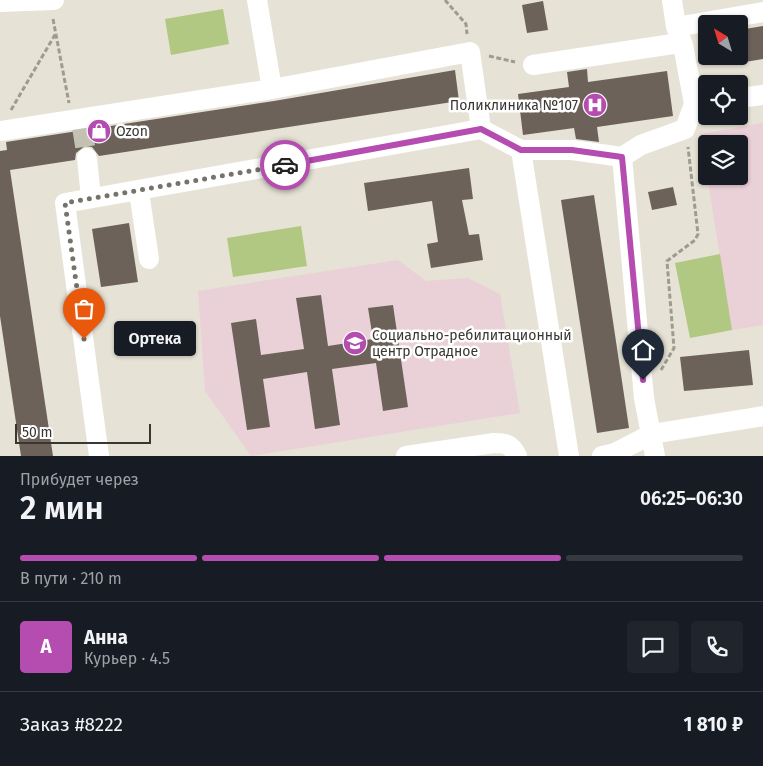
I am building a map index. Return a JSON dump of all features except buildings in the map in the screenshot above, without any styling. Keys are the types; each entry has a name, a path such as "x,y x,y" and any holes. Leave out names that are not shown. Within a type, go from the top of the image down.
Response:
{"lane":[{"path":"0,2 52,0"},
{"path":"257,0 272,89"},
{"path":"672,0 679,36 698,97"},
{"path":"533,65 673,44 679,36 763,12"},
{"path":"0,131 78,121 272,89 470,52 481,129"},
{"path":"748,97 763,95"},
{"path":"99,456 65,203 139,192 481,129 521,150 572,150 622,157 641,145 685,129 698,106"},
{"path":"521,150 569,456"},
{"path":"622,157 644,398 656,456"},
{"path":"87,158 91,198"},
{"path":"139,192 149,259"},
{"path":"602,456 616,453 652,434 763,416"},
{"path":"406,456 494,442 506,443 517,456"}],"path":[{"path":"52,0 56,33 78,121"},
{"path":"445,0 466,24 470,52 533,65"},
{"path":"10,110 56,33"},
{"path":"659,373 674,348 667,261 695,240 698,234 685,129"}],"shaded area":[{"path":"763,123 763,325 732,330 708,185 748,185 748,135 700,134"},
{"name":"Социально-ребилитационный центр Отрадное","path":"398,260 426,281 468,278 500,294 520,413 251,456 205,391 198,291"}],"green space":[{"path":"223,9 229,44 171,55 165,19"},
{"path":"301,226 307,266 233,277 227,238"},
{"path":"720,254 732,330 690,338 675,263"}],"tunnel":[{"path":"82,127 87,158"}],"way so far":[{"path":"84,339 65,203 139,192 285,165"}],"place":[{"name":"Поликлиника №107","path":"595,105"},
{"name":"Ozon","path":"99,131"},
{"name":"Ортека","path":"84,339"},
{"name":"Социально-ребилитационный центр Отрадное","path":"355,343"}],"route":[{"path":"285,165 481,129 521,150 572,150 622,157 643,380"}]}
